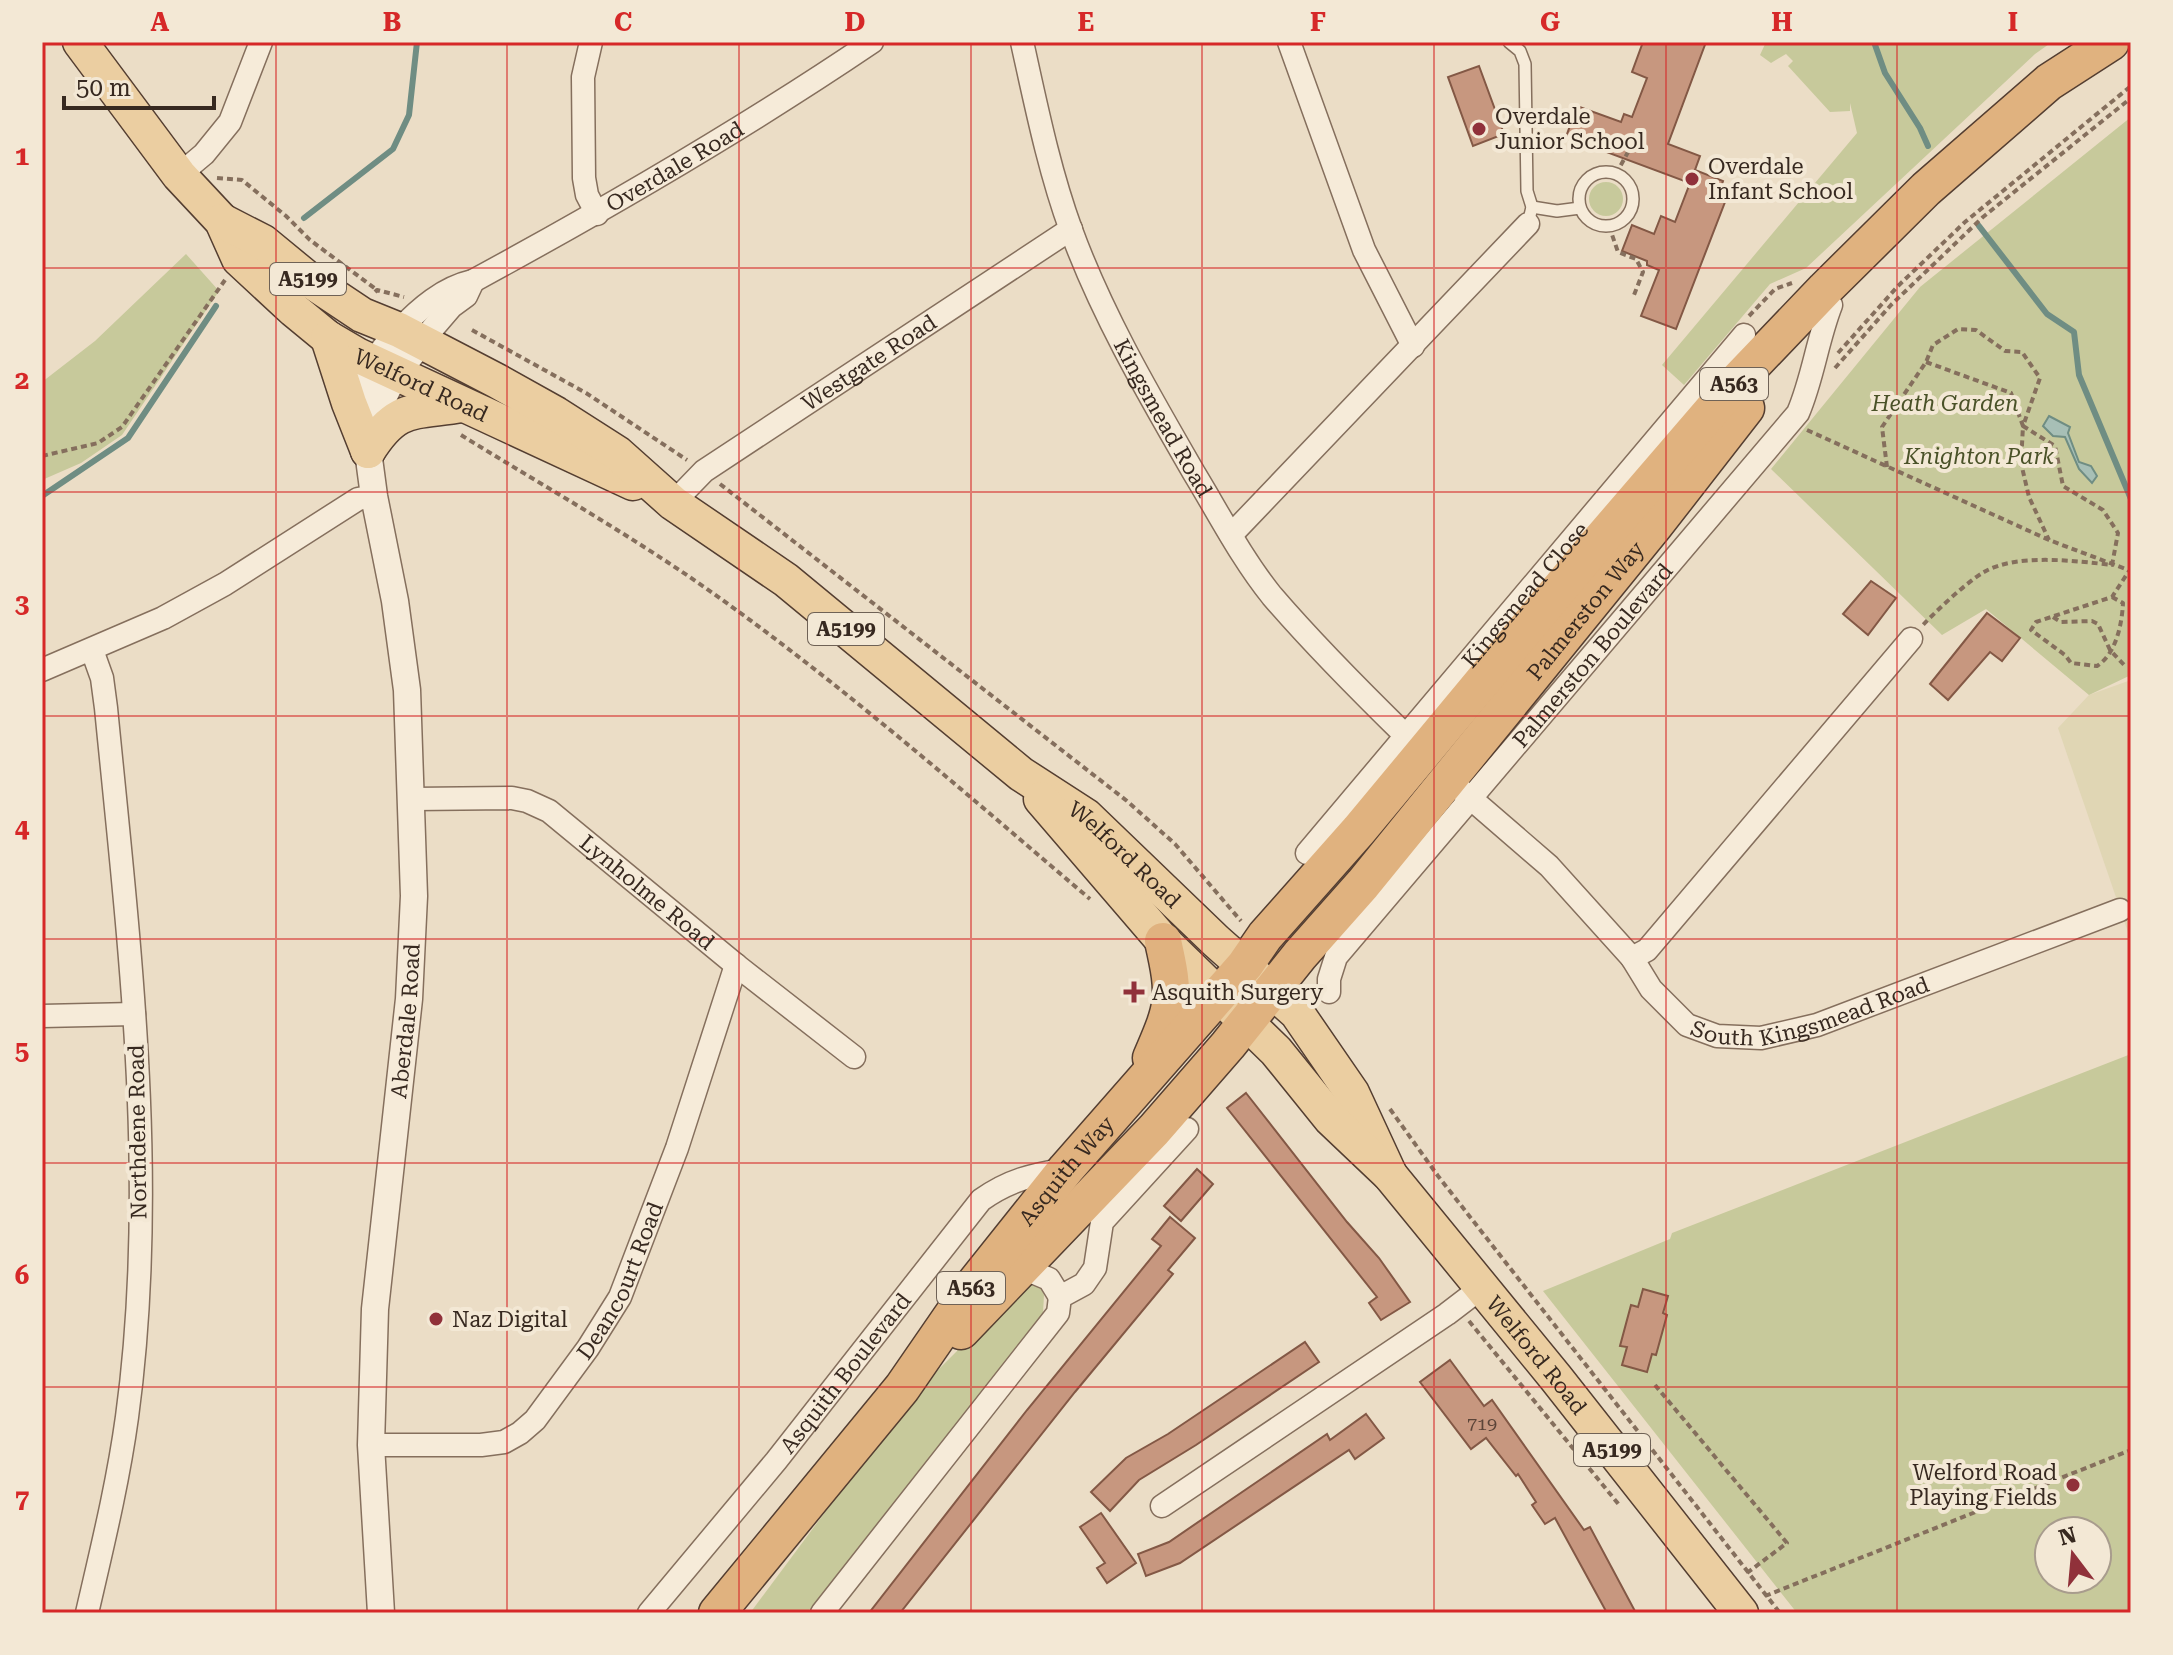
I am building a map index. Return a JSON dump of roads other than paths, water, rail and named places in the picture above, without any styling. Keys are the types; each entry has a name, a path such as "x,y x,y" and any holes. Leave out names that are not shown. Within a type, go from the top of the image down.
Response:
{"highway":[{"name":"Palmerston Way","path":"1245,965 1265,936 1359,830 1738,380 1825,289 1944,174 2049,82 2111,42"},
{"name":"Palmerston Way","path":"1272,990 1363,884 1459,788 1716,443 1831,305 1890,227"},
{"path":"1359,830 1428,775 1437,774 1459,788"},
{"name":"A563","path":"1140,1082 1172,1004 1172,979 1163,941"},
{"name":"Asquith Way","path":"717,1613 902,1388 971,1288 1066,1169 1245,965"},
{"name":"Asquith Way","path":"902,1388 1023,1268 1154,1130 1272,990"}],"main road":[{"name":"Welford Road","path":"80,42 179,175 222,221 239,259 328,338 386,367 460,419 603,471 668,499"},
{"name":"Welford Road","path":"222,221 263,242 308,279 362,315 410,336 556,414 617,453 668,499 786,580 1021,774 1086,816 1216,941 1297,1013 1352,1093 1390,1175"},
{"path":"328,338 349,403 368,441 392,420 409,413 460,419"},
{"name":"Welford Road","path":"1021,774 1163,941 1276,1051 1331,1119 1390,1175 1741,1600"}],"street":[{"path":"179,175 204,154 230,122 261,42"},
{"path":"591,42 583,77 584,178 587,195 597,214"},
{"name":"Overdale Road","path":"410,336 442,293 473,281 597,214 774,108 872,42"},
{"name":"Kingsmead Road","path":"1022,42 1036,108 1071,229 1107,315 1152,401 1231,535 1270,594 1406,736"},
{"path":"1289,42 1364,250 1413,346"},
{"path":"1231,535 1413,346 1530,216"},
{"name":"Westgate Road","path":"668,499 704,471 1071,229"},
{"name":"Palmerston Boulevard","path":"1329,992 1329,979 1336,957 1459,788 1798,413 1818,381 1822,328 1831,305"},
{"name":"Kingsmead Close","path":"1307,853 1744,335"},
{"name":"Aberdale Road","path":"381,1613 371,1445 375,1309 409,999 414,896 413,799 402,642 374,496 368,441 361,418 363,396 410,336"},
{"path":"42,670 176,611 234,579 358,499 374,496"},
{"path":"1632,958 1647,950 1911,639"},
{"name":"Northdene Road","path":"87,1613 109,1519 127,1416 139,1286 140,1138 134,1014 106,708 102,678 92,650"},
{"name":"South Kingsmead Road","path":"1459,788 1549,866 1632,958 1651,989 1687,1025 1717,1036 1761,1038 1817,1025 2120,910"},
{"name":"Lynholme Road","path":"413,799 498,797 549,811 736,965 854,1057"},
{"name":"Deancourt Road","path":"371,1445 481,1445 504,1442 535,1420 588,1348 620,1297 677,1148 736,965"},
{"path":"42,1016 134,1014"},
{"path":"1060,1297 1084,1284 1095,1268 1102,1222 1187,1129"},
{"name":"Asquith Boulevard","path":"649,1613 776,1461 981,1200 1003,1185 1035,1174 1066,1169"},
{"path":"822,1613 1058,1313 1060,1297 1049,1279 1023,1268"},
{"path":"1162,1506 1481,1288"}],"lane":[{"path":"1509,42 1520,51 1525,64 1530,216 1580,208"},
{"path":"1607,171 1629,185 1632,202 1625,218 1609,226 1592,222 1580,208 1580,191 1590,176 1607,171"}],"waterway":[{"path":"304,218 393,149 409,115 417,42"},
{"path":"1874,42 1885,73 1928,146"},
{"path":"1979,226 2047,314 2074,332 2079,375 2131,499"},
{"path":"42,496 128,438 216,306"}],"place":[{"name":"Overdale Junior School","path":"1479,129"},
{"name":"Overdale Infant School","path":"1692,179"},
{"name":"Asquith Surgery","path":"1134,992"},
{"name":"Naz Digital","path":"436,1319"},
{"name":"Welford Road Playing Fields","path":"2073,1485"}],"park label":[{"name":"Heath Garden","path":"1945,403"},
{"name":"Knighton Park","path":"1979,456"}]}
